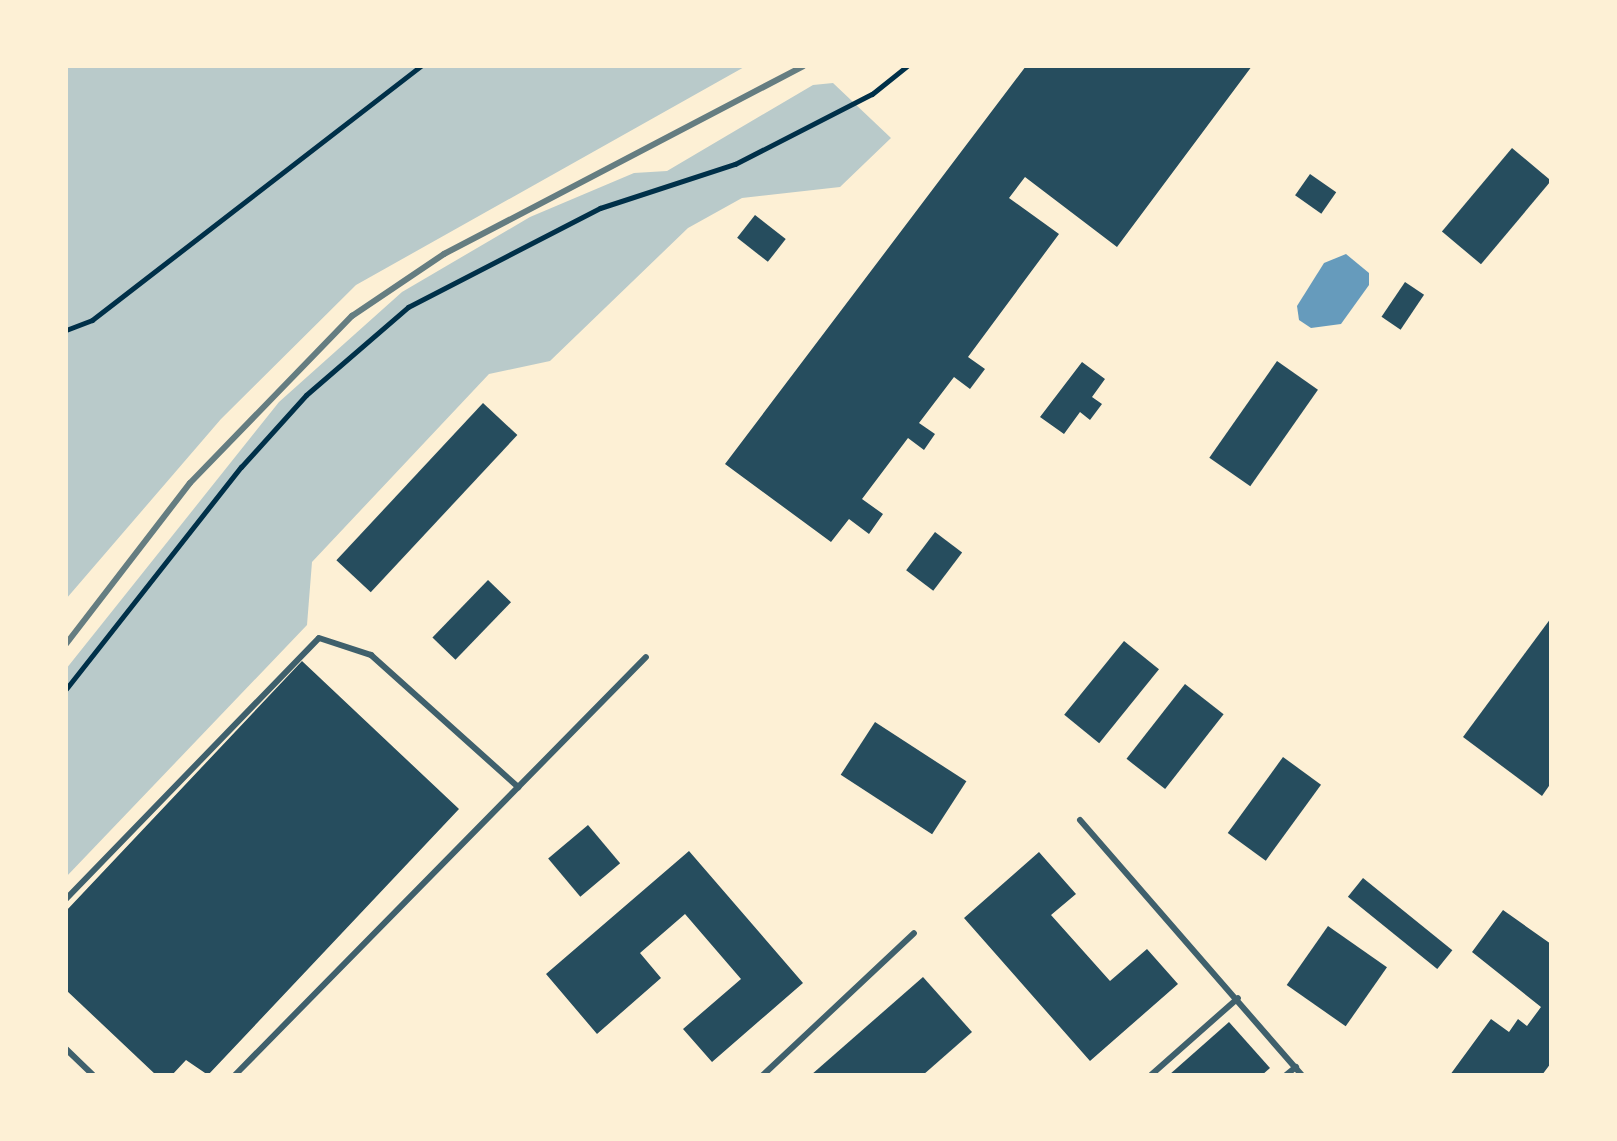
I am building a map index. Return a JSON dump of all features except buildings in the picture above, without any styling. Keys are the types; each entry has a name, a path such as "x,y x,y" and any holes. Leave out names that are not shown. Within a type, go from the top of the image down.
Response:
{"lane":[{"path":"66,899 319,638 371,655 518,787"},
{"path":"235,1075 646,657"},
{"path":"1080,820 1302,1075"},
{"path":"763,1075 914,933"},
{"path":"1151,1075 1238,998"},
{"path":"66,1049 93,1075"},
{"path":"1286,1075 1296,1067"}],"path":[{"path":"66,330 92,320 421,66"},
{"path":"66,689 241,467 306,395 408,307 600,208 735,164 872,94 907,66"}],"shaded area":[{"path":"66,66 746,66 356,285 221,419 66,599"},
{"path":"833,83 891,138 840,187 742,198 688,228 550,361 489,374 312,562 307,625 66,877 66,669 279,402 402,292 530,217 634,173 667,171 813,85"}],"water":[{"path":"1346,254 1369,273 1369,285 1341,324 1311,328 1299,320 1297,306 1324,263"}],"railway":[{"path":"66,644 190,483 352,316 444,254 803,66"}]}
